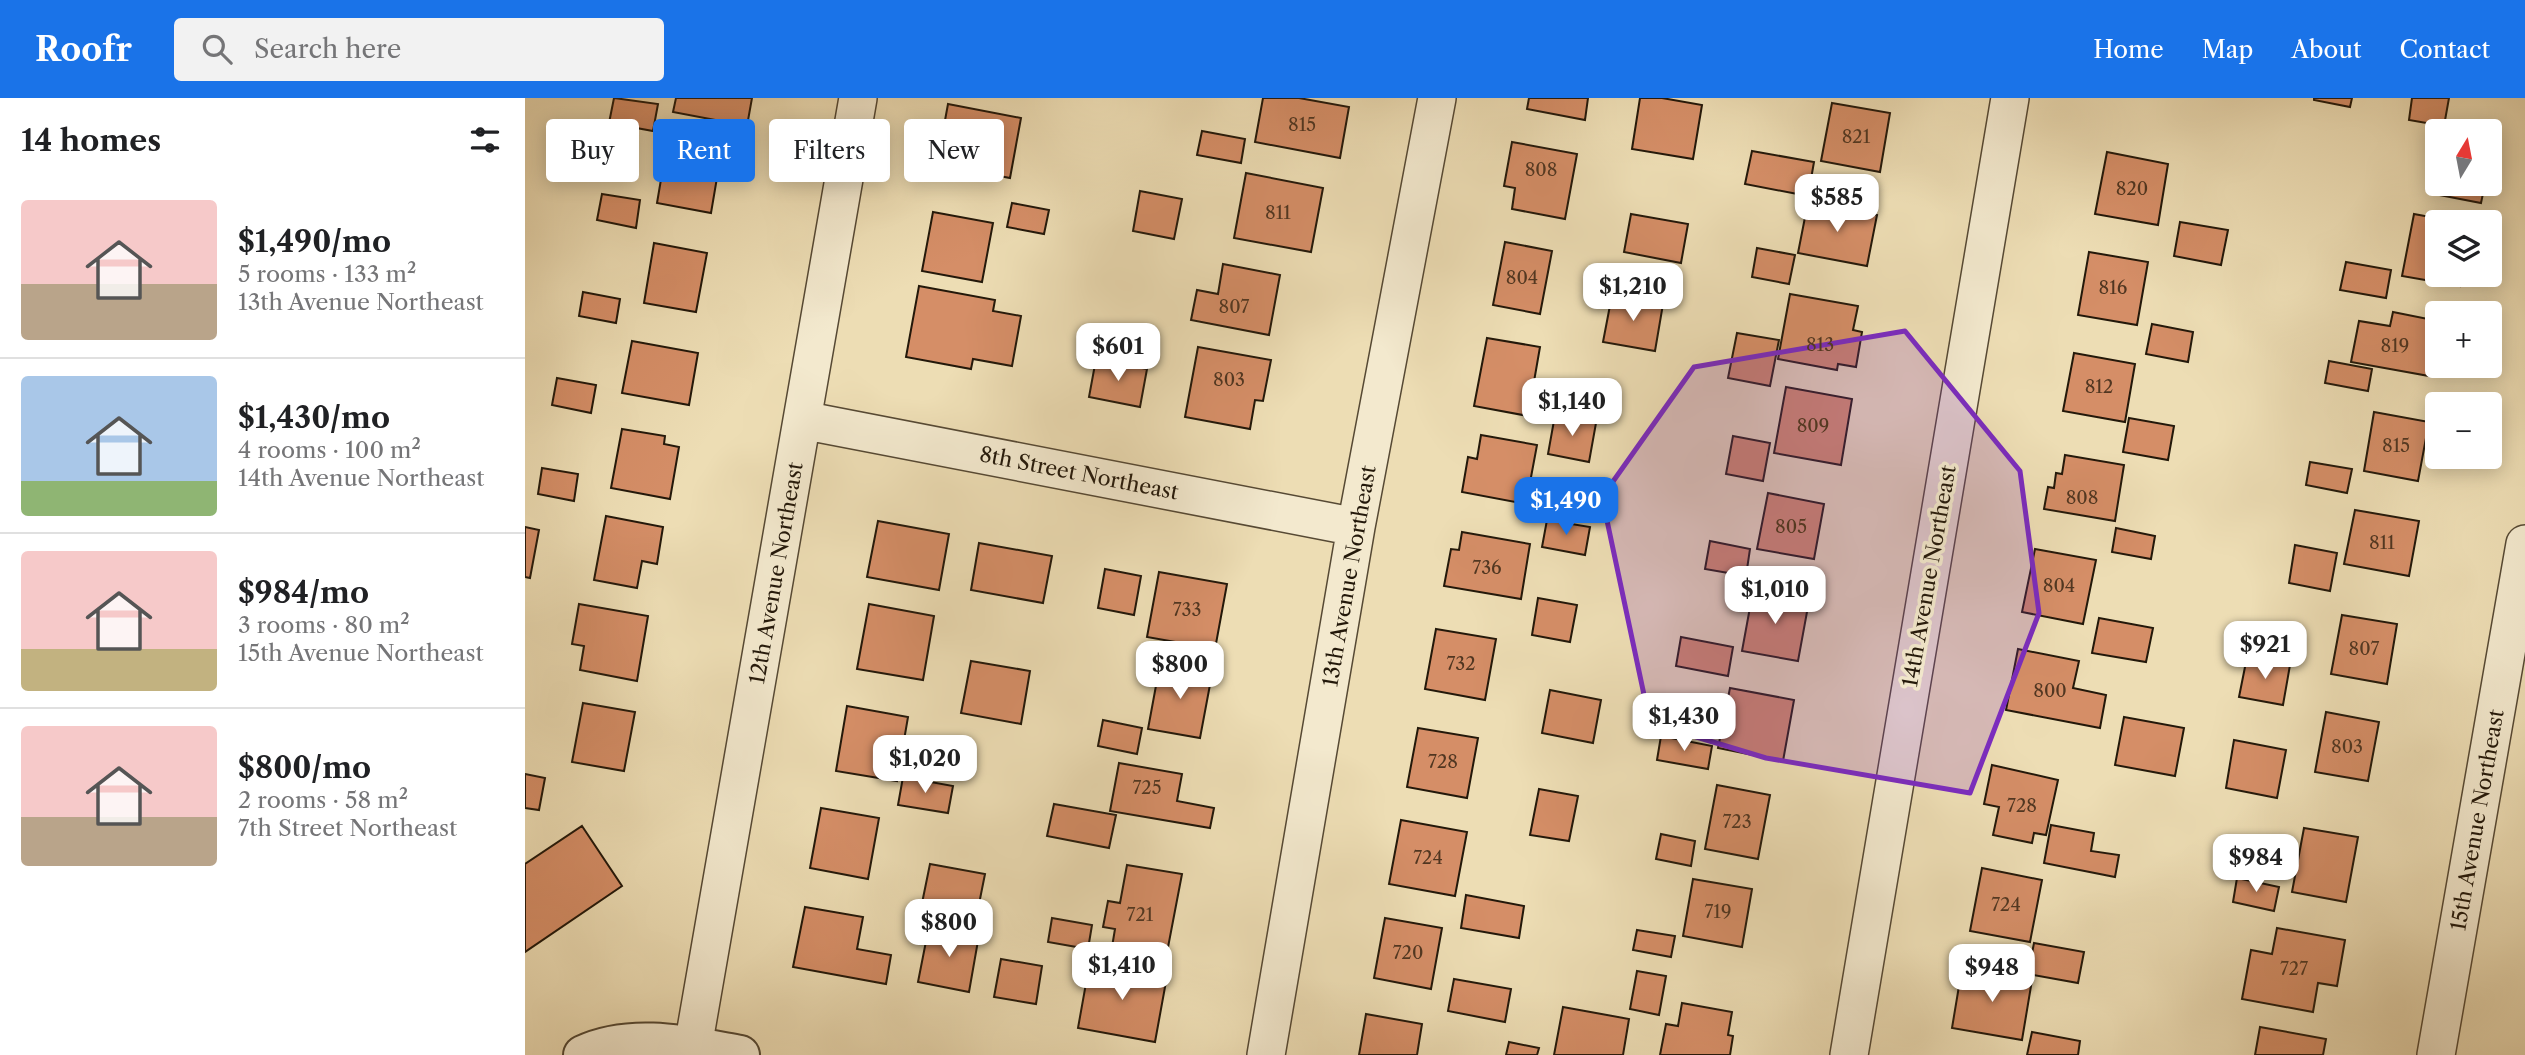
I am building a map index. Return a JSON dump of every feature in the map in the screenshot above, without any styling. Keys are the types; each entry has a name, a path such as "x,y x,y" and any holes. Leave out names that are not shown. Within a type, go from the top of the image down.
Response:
{"street":[{"name":"12th Avenue Northeast","path":"693,1047 858,98"},
{"name":"13th Avenue Northeast","path":"1266,1055 1356,527 1437,98"},
{"name":"14th Avenue Northeast","path":"1849,1055 2010,98"},
{"name":"8th Street Northeast","path":"802,420 1356,527"},
{"name":"15th Avenue Northeast","path":"2437,1055 2525,544"},
{"path":"583,1055 595,1049 636,1041 740,1055"}],"highlighted area":[{"path":"1905,331 2020,471 2039,613 1970,793 1766,758 1650,723 1602,497 1694,367"}],"building":[{"path":"614,98 658,104 655,119 653,119 653,131 639,128 639,119 610,119"},
{"path":"676,98 752,98 748,119 710,119 673,112"},
{"path":"1263,98 1299,98 1349,107 1340,158 1255,142"},
{"path":"1529,98 1588,98 1585,120 1527,109"},
{"path":"1640,98 1662,98 1702,105 1693,159 1632,149"},
{"path":"2314,98 2352,98 2350,107"},
{"path":"2412,98 2449,98 2445,119 2425,119 2425,123 2409,120"},
{"path":"1832,103 1890,113 1880,172 1821,161"},
{"path":"948,104 1021,118 1010,178 1004,177 1004,119 945,119"},
{"path":"1202,131 1245,139 1241,163 1197,155"},
{"path":"1512,142 1577,154 1565,219 1512,209 1515,188 1504,186"},
{"path":"1752,151 1814,162 1808,196 1745,184"},
{"path":"2107,152 2168,164 2158,225 2095,214"},
{"path":"1246,173 1323,188 1311,252 1234,238"},
{"path":"661,182 716,182 711,213 657,203"},
{"path":"1140,191 1182,199 1174,239 1133,231"},
{"path":"602,194 640,200 636,228 597,220"},
{"path":"2444,196 2482,196 2481,203"},
{"path":"1808,202 1877,215 1867,266 1798,253"},
{"path":"1012,203 1049,210 1044,234 1007,227"},
{"path":"933,212 993,223 982,282 922,271"},
{"path":"1631,214 1688,224 1681,263 1624,252"},
{"path":"2414,214 2425,216 2425,280 2402,276"},
{"path":"2180,222 2228,230 2221,265 2174,256"},
{"path":"1505,242 1552,251 1540,314 1493,305"},
{"path":"654,243 707,253 696,312 644,303"},
{"path":"1757,248 1795,255 1789,284 1752,277"},
{"path":"2089,252 2148,262 2137,325 2078,315"},
{"path":"2346,262 2391,270 2386,298 2340,290"},
{"path":"1223,264 1280,275 1269,335 1191,320 1197,290 1218,294"},
{"path":"919,286 995,300 993,311 1021,316 1012,366 973,359 971,369 906,357"},
{"path":"583,292 620,299 616,323 579,316"},
{"path":"1790,294 1858,306 1853,330 1862,332 1856,367 1838,364 1837,370 1778,359"},
{"path":"1612,295 1663,304 1655,351 1603,342"},
{"path":"2393,312 2425,318 2425,375 2351,362 2359,321 2390,326"},
{"path":"2152,324 2193,332 2188,362 2146,354"},
{"path":"1737,333 1779,340 1770,386 1728,378"},
{"path":"1487,338 1540,347 1528,416 1474,406"},
{"path":"632,341 698,353 689,405 622,393"},
{"path":"1198,347 1271,360 1263,401 1255,400 1250,429 1185,417"},
{"path":"2074,353 2135,364 2125,422 2063,411"},
{"path":"1096,359 1147,369 1140,407 1089,397"},
{"path":"2329,361 2372,369 2368,391 2325,383"},
{"path":"557,378 596,385 591,413 552,405"},
{"path":"1786,387 1852,399 1841,465 1774,453"},
{"path":"2374,412 2425,421 2425,443 2418,481 2364,471"},
{"path":"1555,415 1596,423 1589,462 1548,454"},
{"path":"2129,418 2174,426 2168,460 2123,452"},
{"path":"622,429 665,436 664,444 679,447 670,499 611,488"},
{"path":"1481,435 1537,445 1526,504 1462,492 1468,457 1477,459"},
{"path":"1733,436 1770,443 1763,481 1726,474"},
{"path":"2065,455 2124,465 2115,521 2044,509 2048,487 2054,488 2056,473 2062,474"},
{"path":"2310,462 2352,469 2347,493 2306,485"},
{"path":"542,468 578,474 574,501 538,494"},
{"path":"1768,493 1824,504 1814,559 1757,549"},
{"path":"2355,510 2419,521 2409,576 2344,564"},
{"path":"606,516 663,527 657,564 642,561 637,588 594,580"},
{"path":"1547,520 1590,527 1585,555 1542,547"},
{"path":"878,521 949,534 939,590 867,577"},
{"path":"525,527 539,530 530,578 525,577"},
{"path":"2116,528 2155,536 2151,559 2112,552"},
{"path":"1462,532 1530,544 1521,599 1444,586 1451,549 1459,550"},
{"path":"1710,541 1750,549 1746,576 1705,569"},
{"path":"979,543 1052,556 1043,603 971,590"},
{"path":"2295,545 2337,553 2330,591 2289,583"},
{"path":"2035,549 2096,560 2083,624 2022,612"},
{"path":"1105,569 1141,576 1134,615 1098,608"},
{"path":"1159,572 1227,584 1215,649 1147,637"},
{"path":"1753,591 1809,601 1798,661 1742,651"},
{"path":"1538,598 1577,605 1570,642 1532,635"},
{"path":"579,604 648,616 637,681 580,670 584,646 572,644"},
{"path":"869,604 934,616 923,680 857,669"},
{"path":"2342,615 2397,624 2387,684 2331,674"},
{"path":"2099,618 2153,628 2146,662 2092,653"},
{"path":"1436,629 1496,639 1485,700 1425,689"},
{"path":"1681,637 1733,647 1728,676 1676,666"},
{"path":"2018,649 2079,661 2073,688 2106,695 2100,728 2006,710"},
{"path":"2247,657 2290,665 2283,705 2239,697"},
{"path":"971,661 1030,671 1021,724 961,713"},
{"path":"1160,664 1212,674 1200,738 1148,729"},
{"path":"1730,688 1794,700 1783,761 1718,748"},
{"path":"1550,690 1601,700 1593,743 1542,733"},
{"path":"583,703 635,712 624,771 572,762"},
{"path":"847,706 908,717 897,781 836,771"},
{"path":"2326,712 2379,722 2368,781 2315,772"},
{"path":"2124,717 2184,728 2175,776 2115,765"},
{"path":"1103,720 1142,728 1137,754 1098,746"},
{"path":"1418,728 1478,738 1467,798 1407,787"},
{"path":"1661,736 1712,746 1708,769 1657,760"},
{"path":"2234,740 2286,750 2277,798 2226,788"},
{"path":"1119,763 1182,774 1177,801 1214,808 1210,828 1110,811"},
{"path":"1992,765 2058,780 2046,835 2034,833 2032,843 1993,835 1999,807 1984,804"},
{"path":"525,774 545,778 539,810 525,808"},
{"path":"903,777 953,786 948,813 898,805"},
{"path":"1717,785 1770,795 1758,859 1705,849"},
{"path":"1539,789 1578,796 1569,841 1530,835"},
{"path":"1054,804 1116,815 1109,848 1047,836"},
{"path":"821,808 879,818 868,879 810,868"},
{"path":"1401,820 1467,832 1455,896 1389,884"},
{"path":"2051,825 2094,833 2091,851 2119,855 2115,877 2044,863"},
{"path":"582,826 622,886 525,952 525,864"},
{"path":"2304,828 2358,837 2346,902 2292,892"},
{"path":"1661,834 1695,841 1691,866 1656,859"},
{"path":"930,864 985,874 975,924 920,913"},
{"path":"1127,865 1182,874 1165,963 1111,953 1115,929 1103,927 1108,901 1120,903"},
{"path":"1982,868 2042,880 2030,942 1970,931"},
{"path":"2237,878 2279,887 2274,911 2233,902"},
{"path":"1693,879 1752,889 1742,947 1683,936"},
{"path":"1466,895 1524,906 1519,938 1461,928"},
{"path":"805,907 863,917 857,949 891,955 886,984 793,967"},
{"path":"1052,918 1092,925 1088,949 1048,942"},
{"path":"1385,918 1442,928 1431,989 1374,978"},
{"path":"929,926 979,935 969,992 918,982"},
{"path":"2277,928 2345,940 2337,986 2318,983 2313,1012 2242,999 2251,950 2272,954"},
{"path":"1637,930 1675,936 1671,957 1633,950"},
{"path":"2034,943 2084,952 2078,983 2028,974"},
{"path":"1001,959 1042,966 1036,1004 994,997"},
{"path":"1090,961 1167,976 1155,1042 1078,1028"},
{"path":"1962,968 2032,980 2022,1040 1952,1028"},
{"path":"1637,971 1666,976 1659,1015 1630,1009"},
{"path":"1454,979 1511,989 1505,1022 1448,1011"},
{"path":"1682,1003 1732,1012 1728,1035 1733,1036 1730,1055 1660,1055 1666,1024 1678,1026"},
{"path":"1563,1007 1629,1019 1623,1055 1554,1055"},
{"path":"1366,1014 1422,1024 1417,1055 1359,1055"},
{"path":"2260,1027 2326,1039 2323,1055 2255,1055"},
{"path":"2032,1032 2080,1041 2078,1055 2027,1055"},
{"path":"1509,1042 1539,1048 1537,1055 1506,1055"}]}
